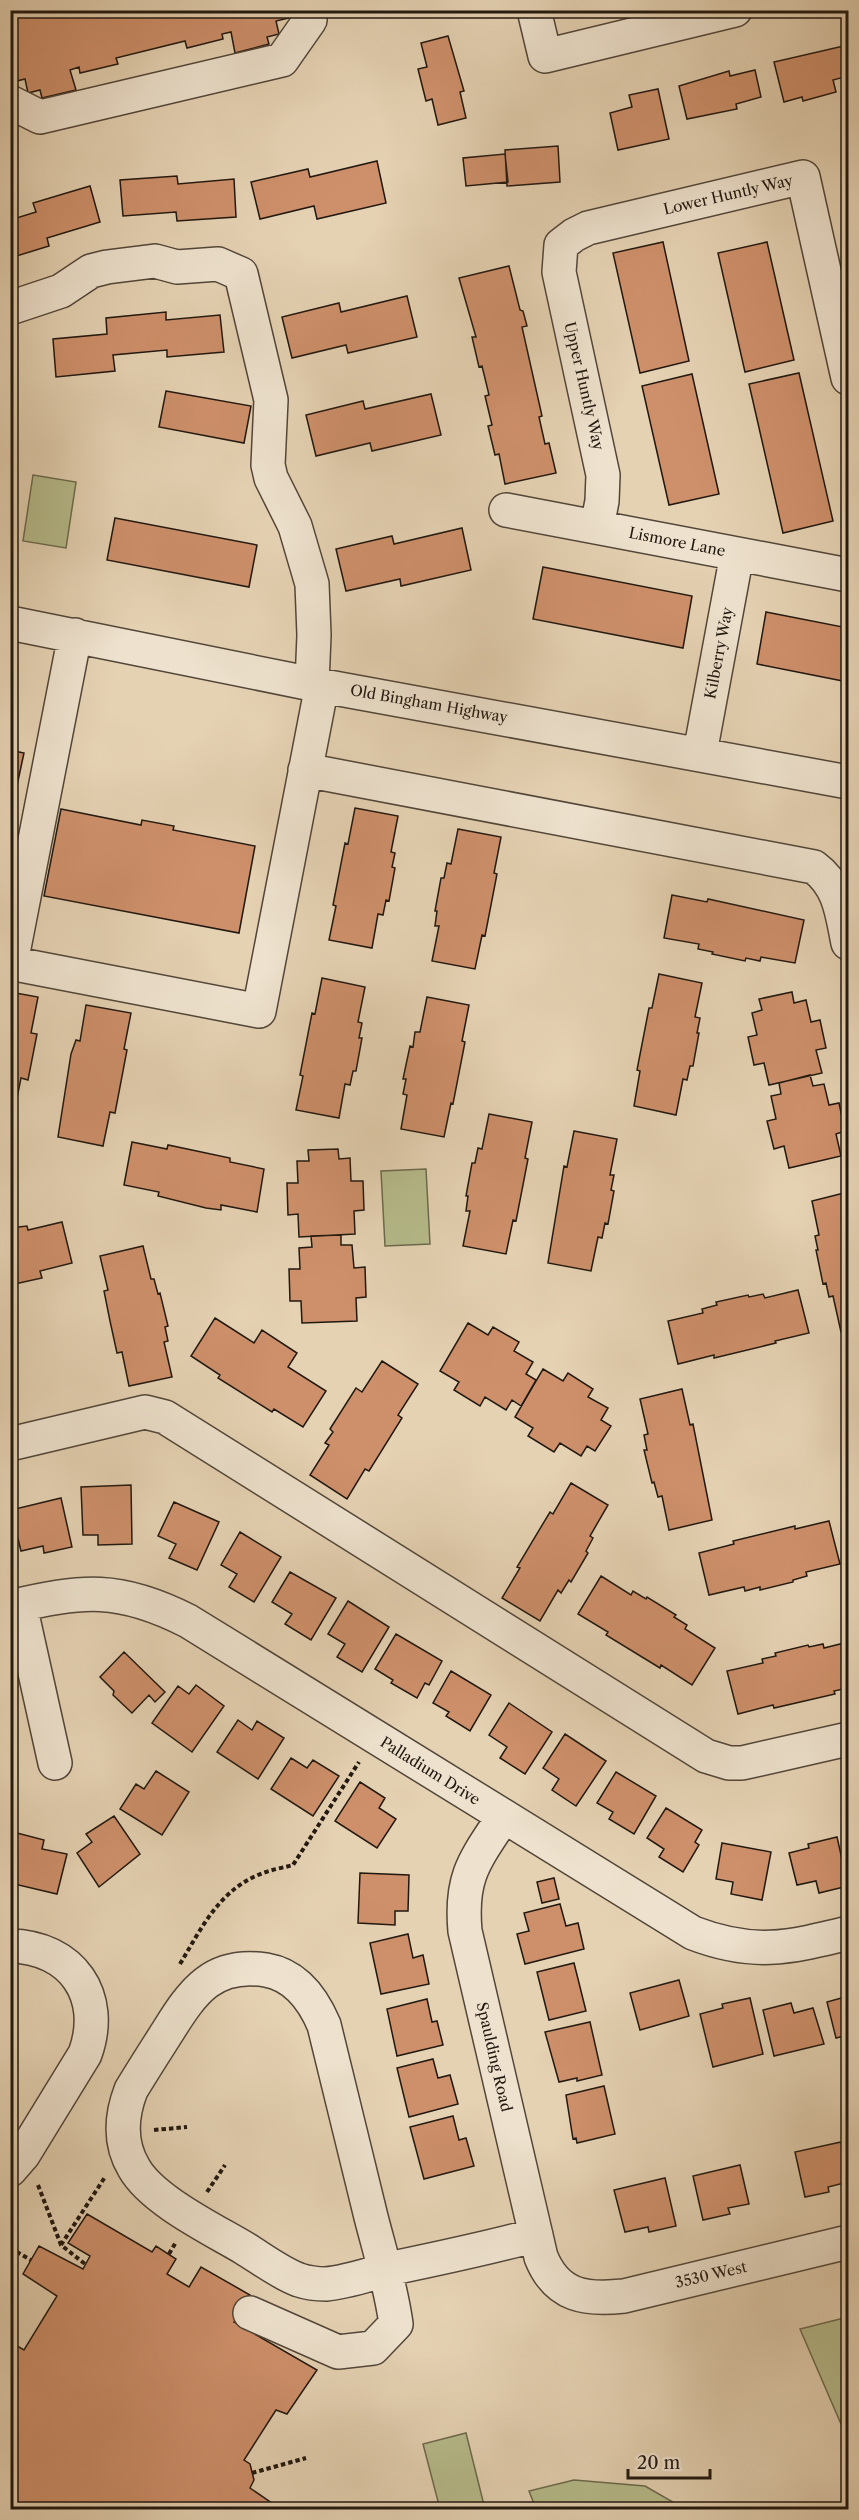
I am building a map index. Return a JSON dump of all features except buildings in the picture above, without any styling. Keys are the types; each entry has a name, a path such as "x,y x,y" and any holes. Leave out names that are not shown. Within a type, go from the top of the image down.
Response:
{"street":[{"path":"10,102 40,117 282,60 310,20 307,10"},
{"path":"534,10 544,56 735,10"},
{"name":"Lower Huntly Way","path":"561,245 588,228 803,177 842,319 849,378"},
{"name":"Upper Huntly Way","path":"561,245 558,263 561,281 603,475 602,501 597,527"},
{"path":"10,308 61,291 92,271 107,267 154,261 177,267 218,264 241,274 271,400 272,414 267,446 271,478 295,526 312,584 317,685 305,770 258,1011 11,963 75,634"},
{"name":"Lismore Lane","path":"506,510 849,575"},
{"name":"Kilberry Way","path":"700,753 737,554"},
{"name":"Old Bingham Highway","path":"10,623 75,634 317,685 700,753 849,782"},
{"path":"305,770 814,867 829,880 834,888 849,943"},
{"path":"10,1444 145,1412 165,1417 706,1756 729,1763 742,1763 849,1739"},
{"name":"Palladium Drive","path":"15,1606 65,1595 90,1593 131,1599 164,1609 188,1621 693,1934 738,1947 776,1948 849,1933"},
{"path":"15,1606 55,1763"},
{"name":"Spaulding Road","path":"504,1816 468,1873 464,1922 536,2235 546,2269 553,2279 572,2293"},
{"path":"10,1946 38,1948 63,1962 76,1974 85,1988 91,2004 93,2021 86,2054 23,2155 23,2175"},
{"path":"250,2313 338,2352 373,2348 396,2324 392,2293 385,2270 324,2025 318,2010 298,1986 270,1971 240,1969 211,1978 188,1998 131,2090 126,2104 123,2134 126,2152 134,2169 145,2183 159,2195 288,2275 300,2280 327,2284 385,2270 536,2235"},
{"name":"3530 West","path":"572,2293 598,2299 624,2296 849,2242"}],"path":[{"path":"177,1968 214,1907 230,1891 258,1875 293,1865 364,1755"},
{"path":"144,2130 187,2127"},
{"path":"204,2198 225,2165"},
{"path":"61,2245 108,2171"},
{"path":"23,2175 61,2245 85,2264"},
{"path":"10,2248 31,2260"},
{"path":"252,2473 306,2458"}],"green space":[{"path":"33,475 76,482 66,548 23,541"},
{"path":"426,1169 430,1244 385,1246 381,1171"},
{"path":"848,2317 848,2433 844,2431 800,2329"},
{"path":"466,2433 485,2509 440,2509 423,2444"},
{"path":"574,2480 645,2486 685,2509 536,2509 529,2491"}]}
